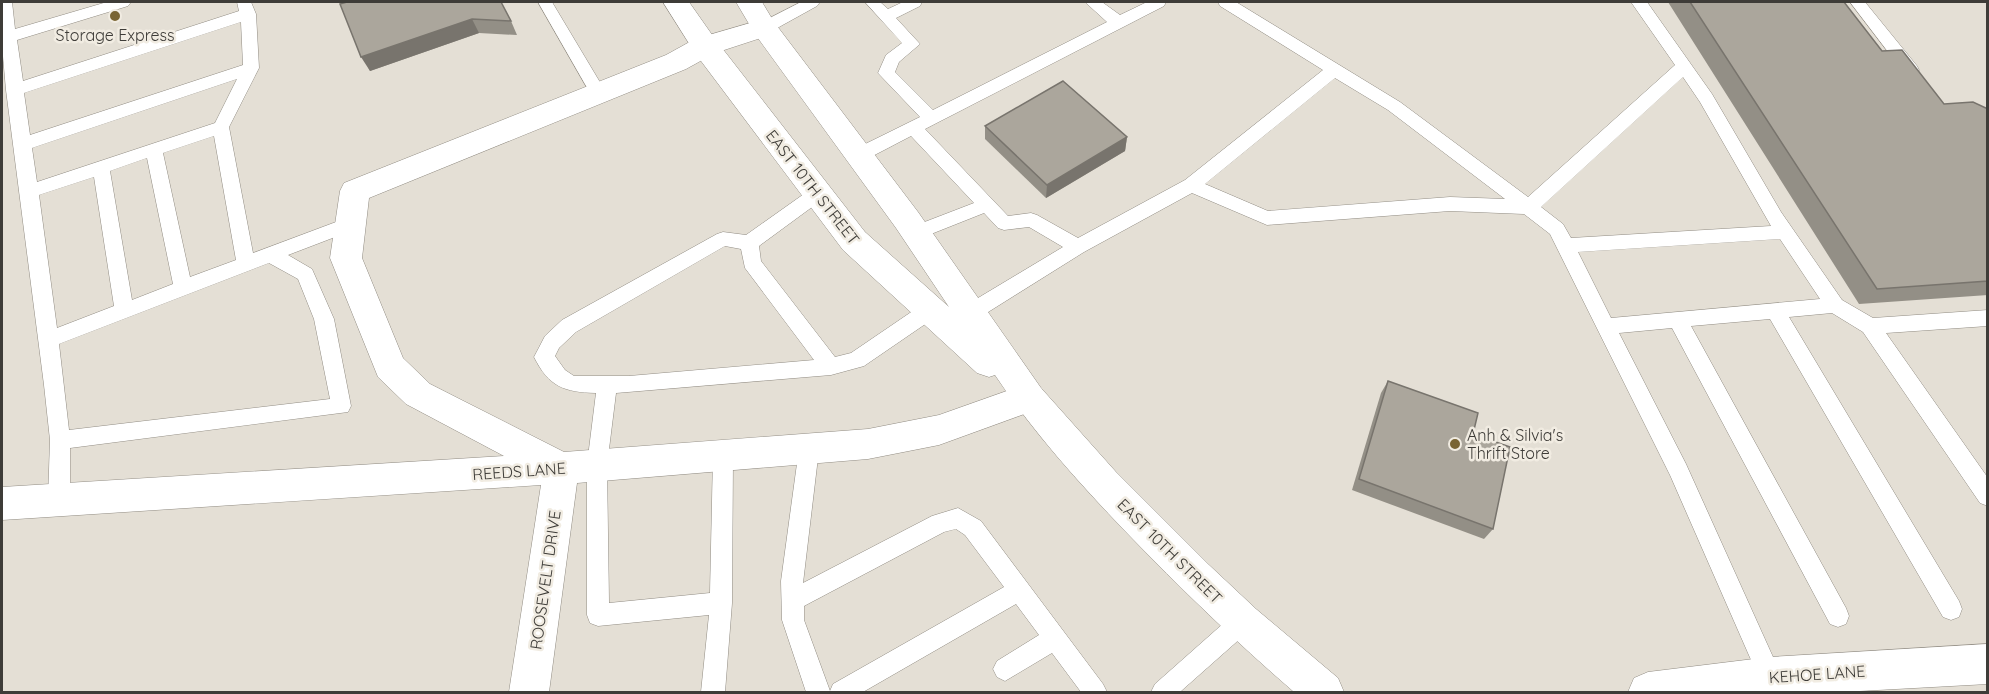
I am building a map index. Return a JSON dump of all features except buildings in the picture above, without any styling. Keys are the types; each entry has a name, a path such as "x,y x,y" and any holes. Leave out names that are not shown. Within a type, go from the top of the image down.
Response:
{"street":[{"name":"EAST 10TH STREET","path":"676,2 705,46 854,242 1029,398"},
{"name":"EAST 10TH STREET","path":"749,2 764,28 915,233 1029,398 1103,483 1242,622 1324,693"},
{"path":"579,467 418,394 390,367 346,258 355,191 599,94 676,62 705,46 764,28"},
{"name":"REEDS LANE","path":"2,504 579,467 868,444 939,430 1029,398"},
{"name":"ROOSEVELT DRIVE","path":"529,693 579,467"},
{"name":"KEHOE LANE","path":"1648,693 1770,677 1988,664"}],"lane":[{"path":"4,2 21,145 50,339 60,440 59,500"},
{"path":"8,37 123,2"},
{"path":"545,2 599,94"},
{"path":"764,28 812,2"},
{"path":"872,2 912,44 892,59 886,73 931,118"},
{"path":"886,17 915,2"},
{"path":"1092,2 1118,22"},
{"path":"859,155 1159,2"},
{"path":"1225,2 1394,106 1557,229 1679,471 1770,677"},
{"path":"1639,2 1706,98 1785,232 1835,305 1870,326 1988,496"},
{"path":"1857,2 1921,82"},
{"path":"14,90 246,8 250,68 221,127 246,264"},
{"path":"1191,185 1267,218 1450,204 1529,207 1684,66"},
{"path":"21,145 250,68"},
{"path":"970,313 1078,247 1191,185 1334,70"},
{"path":"28,192 221,127"},
{"path":"913,128 1004,223 1031,220 1078,247"},
{"path":"154,149 183,288"},
{"path":"101,167 124,310"},
{"path":"817,194 749,243 723,239 569,326 552,342 544,357 558,376 571,384 629,385 831,367 857,360 930,309"},
{"path":"915,233 987,205"},
{"path":"50,339 350,224"},
{"path":"1566,246 1785,232"},
{"path":"749,243 752,263 831,367"},
{"path":"60,440 340,406 324,319 305,274 271,255"},
{"path":"1606,327 1835,305"},
{"path":"1775,310 1951,609"},
{"path":"1870,326 1988,318"},
{"path":"1678,320 1838,616"},
{"path":"607,385 579,467 599,499 598,615 720,603"},
{"path":"809,449 792,581 793,620 818,693"},
{"path":"713,693 720,603 723,456"},
{"path":"793,600 940,523 958,518 973,528 1095,693"},
{"path":"841,693 1020,590"},
{"path":"1163,693 1242,622"},
{"path":"1005,669 1056,638"}],"place":[{"name":"Storage Express","path":"115,16"},
{"name":"Anh & Silvia's Thrift Store","path":"1455,444"}]}
